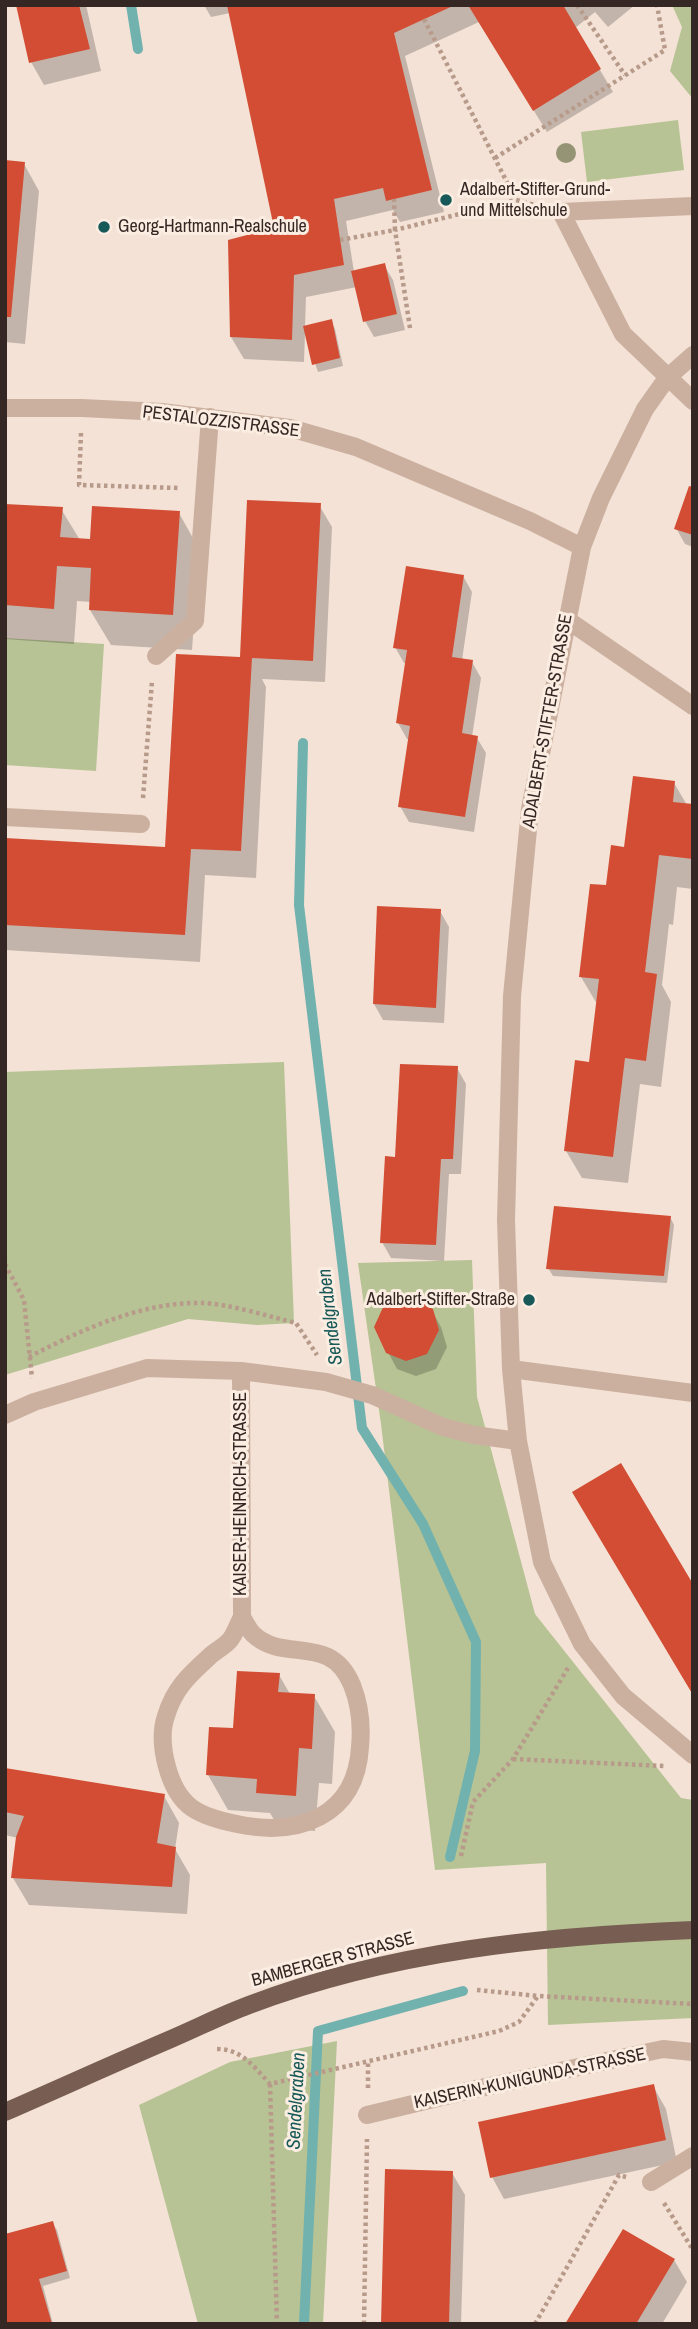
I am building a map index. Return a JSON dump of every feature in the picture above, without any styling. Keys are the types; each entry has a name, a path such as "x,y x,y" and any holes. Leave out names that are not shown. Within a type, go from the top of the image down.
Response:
{"main road":[{"name":"BAMBERGER STRASSE","path":"5,2112 249,2005 351,1973 438,1954 523,1941 610,1933 693,1930"}],"street":[{"path":"693,206 561,212 622,334 693,401"},
{"name":"ADALBERT-STIFTER-STRASSE","path":"518,1441 511,1369 506,1220 512,996 530,808 582,547 601,498 645,409 667,378 693,355"},
{"name":"PESTALOZZISTRASSE","path":"5,408 162,412 289,428 356,447 530,521 582,547"},
{"path":"156,656 195,621 209,417"},
{"path":"566,619 693,706"},
{"path":"5,817 141,824"},
{"name":"KAISER-HEINRICH-STRASSE","path":"5,1415 34,1402 147,1368 241,1371 326,1382 372,1395 443,1427 474,1435 518,1441"},
{"path":"511,1369 693,1393"},
{"name":"KAISER-HEINRICH-STRASSE","path":"241,1371 242,1616 231,1640 210,1655 178,1687 165,1718 162,1756 173,1783 190,1807 219,1820 257,1828 298,1826 320,1818 355,1781 361,1733 359,1703 351,1682 337,1660 318,1653 272,1645 254,1635 242,1616"},
{"path":"518,1441 542,1562 582,1644 623,1696 693,1755"},
{"name":"KAISERIN-KUNIGUNDA-STRASSE","path":"367,2115 663,2049 693,2052"},
{"path":"651,2182 693,2156"}],"path":[{"path":"577,5 625,75"},
{"path":"495,158 665,50 657,5"},
{"path":"340,240 395,230 516,200 424,19"},
{"path":"394,199 395,230 410,328"},
{"path":"82,408 79,485 204,489"},
{"path":"145,779 151,691"},
{"path":"5,1265 24,1300 34,1402"},
{"path":"29,1357 76,1333 153,1308 203,1302 296,1323 320,1359 326,1382"},
{"path":"461,1856 473,1802 513,1759 582,1644"},
{"path":"513,1759 665,1766"},
{"path":"477,1990 693,2004"},
{"path":"270,2084 499,2032 519,2022 538,1996"},
{"path":"213,2049 230,2049 241,2054 270,2084 277,2324"},
{"path":"364,2324 368,2061"},
{"path":"535,2324 619,2175 651,2182 693,2250"}],"green space":[{"path":"672,5 693,5 693,99 670,71 682,27"},
{"path":"678,120 684,170 587,182 581,132"},
{"path":"5,638 104,644 96,771 5,765"},
{"path":"284,1062 294,1323 257,1325 188,1319 5,1375 5,1072"},
{"path":"472,1260 477,1397 535,1614 681,1798 693,1800 693,2018 548,2025 546,1863 435,1870 381,1424 358,1263"},
{"path":"337,2041 323,2324 198,2324 139,2105 230,2062"}],"building":[{"path":"16,5 79,5 90,49 29,63"},
{"path":"227,5 455,5 394,33 432,190 386,201 383,188 334,199 344,265 294,275 292,340 230,337 228,240 274,228"},
{"path":"468,5 563,5 601,69 533,111"},
{"path":"5,160 25,162 11,317 5,317"},
{"path":"385,263 397,314 363,322 351,271"},
{"path":"332,319 340,358 312,365 303,326"},
{"path":"689,486 693,487 693,535 674,529"},
{"path":"247,500 321,503 313,661 252,658 241,851 191,849 185,935 5,925 5,838 165,847 176,654 240,657"},
{"path":"5,504 63,507 60,537 90,539 92,506 180,511 173,615 89,610 91,568 57,566 54,609 5,605"},
{"path":"406,566 464,575 452,657 473,660 462,733 478,736 465,817 398,807 410,726 396,723 407,650 393,648"},
{"path":"633,776 675,781 673,802 693,804 693,859 659,855 645,972 657,974 646,1061 625,1058 613,1157 564,1151 575,1060 589,1062 599,979 579,977 590,884 606,885 611,845 624,847"},
{"path":"377,906 441,909 436,1008 373,1004"},
{"path":"400,1064 458,1066 453,1159 441,1159 436,1245 380,1243 385,1156 395,1157"},
{"path":"554,1206 671,1216 664,1276 546,1269"},
{"path":"411,1296 433,1309 439,1330 427,1354 406,1361 386,1353 374,1327 385,1303"},
{"path":"621,1463 693,1584 693,1695 572,1492"},
{"path":"237,1671 280,1673 278,1692 315,1694 312,1749 299,1748 296,1796 256,1793 257,1779 206,1775 209,1727 233,1728"},
{"path":"5,1768 165,1794 157,1843 176,1847 172,1887 11,1878 16,1837 24,1816 5,1812"},
{"path":"654,2084 666,2140 490,2178 478,2122"},
{"path":"385,2169 453,2171 449,2324 381,2324"},
{"path":"53,2221 67,2271 39,2279 52,2324 5,2324 5,2234"},
{"path":"623,2229 675,2259 636,2324 565,2324"}],"waterway":[{"name":"Sendelgraben","path":"131,5 138,49"},
{"name":"Sendelgraben","path":"303,743 299,905 362,1428 423,1524 476,1642 475,1751 450,1857"},
{"name":"Sendelgraben","path":"304,2324 318,2031 463,1991"}],"place":[{"name":"Adalbert-Stifter-Grund- und Mittelschule","path":"446,200"},
{"name":"Georg-Hartmann-Realschule","path":"104,227"},
{"name":"Adalbert-Stifter-Straße","path":"529,1300"}]}
